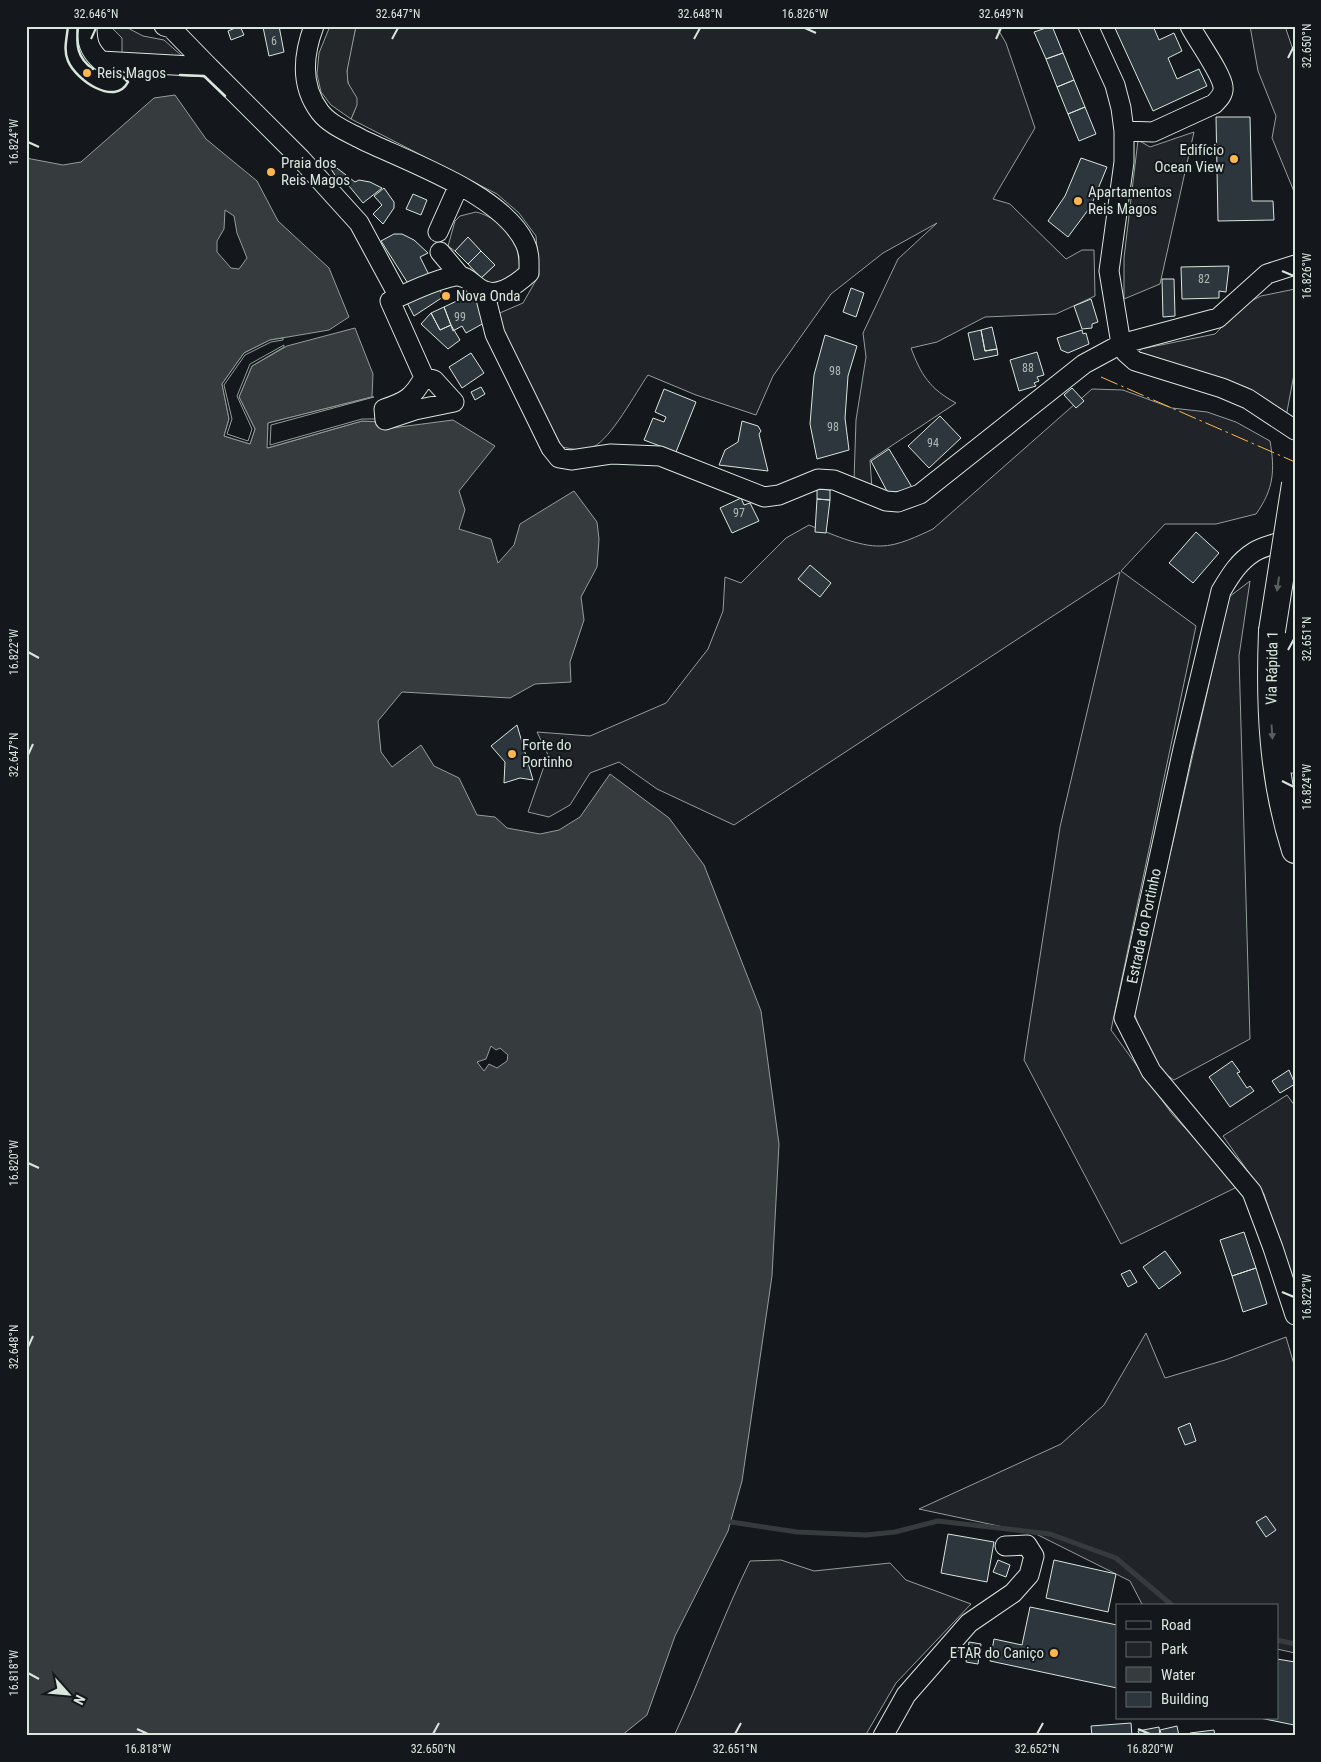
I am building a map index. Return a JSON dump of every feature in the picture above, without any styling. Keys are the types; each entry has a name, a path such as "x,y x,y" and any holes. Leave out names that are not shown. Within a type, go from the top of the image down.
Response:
{"highway":[{"name":"Via Rápida 1","path":"1295,484 1281,632 1270,687 1272,736 1279,786 1295,850"},
{"name":"Via Rápida 1","path":"1295,601 1281,632 1288,684 1290,732 1295,760"}],"street":[{"path":"87,26 87,40 90,50 101,61 209,67"},
{"path":"164,26 171,28 301,160 358,223 399,297"},
{"path":"1088,26 1114,85 1124,131 1124,162 1109,271 1122,344 1126,353 1135,361 1222,388 1248,399 1295,430"},
{"path":"1124,131 1153,132 1214,104 1220,98 1224,87 1220,77 1190,26"},
{"path":"309,31 304,70 305,80 310,94 321,113 347,131 459,185 498,211 510,221 525,243 529,256 529,273 514,286 495,292 484,291 461,276 440,252"},
{"path":"438,232 459,185"},
{"path":"484,291 495,334 551,448 559,458 571,460 610,454 660,456 764,497 779,495 818,478 834,480 886,501 898,502 920,494 1084,364 1122,344 1218,318 1258,281 1289,266"},
{"path":"424,377 390,301 455,276 461,276"},
{"name":"Estrada do Portinho","path":"1295,533 1288,539 1255,552 1234,569 1221,592 1183,749 1124,1018 1151,1071 1252,1192 1295,1315"},
{"path":"883,1736 906,1695 969,1622 1013,1593 1029,1575 1034,1556 1027,1546 1005,1546"}],"green space":[{"path":"110,26 124,26 143,36 164,40 182,56 122,55 122,38"},
{"path":"356,26 996,26 1006,43 1035,128 993,199 1010,204 1066,259 1082,250 1094,250 1095,296 1056,314 985,317 937,342 911,348 923,374 933,387 956,403 870,460 872,489 854,480 856,420 866,357 863,333 898,259 937,223 883,253 831,294 773,376 756,415 696,395 648,375 608,435 600,442 586,449 578,450 562,447 524,379 495,315 523,303 539,275 536,236 519,213 497,194 351,119 355,109 356,98 349,86 347,72"},
{"path":"1250,26 1285,26 1295,56 1295,194 1272,138 1276,116 1258,71"},
{"path":"1194,132 1160,284 1124,299 1124,258 1138,140 1150,147"},
{"path":"476,212 488,216 500,224 511,234 519,247 524,264 504,285 488,283 481,278 495,265 468,238 455,251 448,246 455,221 460,216"},
{"path":"1295,289 1295,369 1286,417 1248,388 1139,352 1141,349 1215,334 1245,304 1261,296"},
{"path":"1092,389 1123,390 1172,408 1207,412 1236,422 1270,441 1273,470 1270,488 1256,514 1216,524 1165,524 1121,571 1196,626 1111,1030 1172,1114 1239,1186 1121,1244 1024,1060 1060,827 1120,572 734,825 657,789 619,762 590,773 570,805 549,817 528,812 548,755 537,732 590,736 666,703 708,649 723,611 725,577 741,583 786,538 809,525 854,542 872,546 888,546 933,529"},
{"path":"1250,581 1239,656 1250,1039 1174,1080 1158,1069 1143,1040 1134,1012 1229,597"},
{"path":"1287,1095 1295,1106 1295,1289 1264,1194 1223,1136"},
{"path":"1146,1333 1165,1378 1225,1360 1286,1337 1295,1368 1295,1653 1278,1649 1278,1604 1142,1604 1130,1581 1036,1534 919,1509 1061,1444 1104,1405"},
{"path":"781,1560 814,1571 890,1563 906,1580 971,1604 896,1683 865,1736 674,1736 750,1561"}],"shaded area":[{"path":"330,26 356,26 347,71 348,83 357,98 357,105 351,119 331,105 321,92 317,74 319,53"}],"water":[{"path":"175,95 206,139 257,181 278,221 329,268 349,317 329,330 270,340 244,353 222,384 229,419 224,436 250,444 255,429 239,397 252,366 287,346 355,328 373,374 372,397 268,423 268,448 362,421 382,422 384,429 453,420 495,446 459,491 465,510 459,529 491,539 498,563 514,545 520,524 574,491 597,522 599,539 597,567 581,597 584,620 570,662 571,682 535,684 510,698 402,692 378,721 381,752 392,767 421,745 434,766 459,778 477,815 495,817 507,828 540,834 559,830 580,817 610,774 669,818 704,865 761,1011 779,1144 772,1276 742,1481 728,1531 675,1636 647,1715 621,1736 26,1736 26,158 63,165 81,162 154,98","holes":["225,210 234,216 237,233 247,258 239,269 231,268 217,252 217,241 224,229","491,1046 496,1050 500,1048 508,1055 507,1061 497,1068 489,1064 484,1071 477,1062 486,1059"]}],"pier":[{"path":"283,338 283,340 271,342 245,355 224,385 232,419 227,434 248,441 252,429 237,396 250,364 284,345 284,347 252,366 239,397 255,429 250,444 224,436 229,419 222,384 244,353 270,340"},
{"path":"374,397 271,425 270,445 362,419 382,419 382,422 362,421 267,448 268,423"}],"building":[{"path":"240,26 244,35 231,40 228,31"},
{"path":"279,26 284,52 269,56 263,27"},
{"path":"1052,26 1063,53 1046,59 1034,32"},
{"name":"Edifício Ocean View","path":"1114,26 1153,26 1159,40 1174,33 1182,51 1168,58 1177,79 1199,69 1207,86 1153,111"},
{"path":"1063,53 1074,80 1057,87 1046,59"},
{"path":"1074,80 1085,107 1068,114 1057,87"},
{"path":"1085,107 1096,134 1079,141 1068,114"},
{"name":"Edifício Ocean View","path":"1216,117 1250,117 1252,201 1273,201 1274,220 1218,221"},
{"name":"Apartamentos Reis Magos","path":"1081,158 1107,167 1091,206 1068,237 1048,221 1065,196"},
{"path":"333,165 355,182 359,180 370,182 382,188 363,203 349,186 338,180 331,169"},
{"path":"384,188 394,202 394,208 383,224 373,214 382,205 374,196"},
{"path":"413,194 427,200 421,215 406,209"},
{"path":"394,234 402,234 414,240 428,253 420,257 429,275 409,285 381,241"},
{"path":"468,237 481,251 468,264 455,251"},
{"path":"481,251 495,265 481,278 468,264"},
{"path":"1229,266 1226,292 1219,291 1219,298 1182,299 1181,267"},
{"path":"1162,279 1174,279 1175,316 1163,317"},
{"path":"851,288 864,293 856,317 843,312"},
{"path":"440,289 443,297 414,316 405,299"},
{"path":"476,290 484,323 466,333 462,326 453,331 444,307 463,298 461,295"},
{"path":"1091,299 1098,322 1092,324 1092,328 1082,329 1074,306"},
{"path":"444,307 451,325 440,330 431,313"},
{"path":"431,313 440,330 451,325 460,340 448,349 421,324"},
{"path":"992,327 997,349 985,351 981,330"},
{"path":"981,330 985,351 997,349 998,355 974,360 968,333"},
{"path":"1082,330 1083,334 1086,333 1089,344 1068,353 1061,350 1057,338"},
{"path":"825,335 857,346 848,376 845,418 849,450 817,459 810,424 814,375"},
{"path":"1037,352 1044,375 1037,377 1039,381 1034,383 1036,386 1019,391 1010,360"},
{"path":"471,353 484,373 462,388 449,367"},
{"path":"481,387 485,394 475,400 471,392"},
{"path":"1072,388 1084,401 1076,408 1064,395"},
{"path":"664,389 696,402 676,452 644,440 653,418 664,422 666,417 655,412"},
{"path":"940,416 961,438 929,468 908,446"},
{"path":"742,421 758,426 761,431 759,434 768,471 719,465 725,450 738,442"},
{"path":"889,449 913,489 888,493 871,461"},
{"path":"817,489 830,490 830,500 817,499"},
{"path":"741,498 744,505 750,503 759,521 732,533 720,508"},
{"path":"817,499 830,500 826,533 815,532"},
{"path":"1196,532 1219,553 1193,583 1169,563"},
{"path":"810,565 831,583 820,597 798,579"},
{"name":"Forte do Portinho","path":"517,725 533,780 520,778 504,783 505,762 491,746"},
{"path":"1232,1061 1240,1072 1237,1073 1247,1088 1250,1086 1254,1091 1230,1107 1209,1077"},
{"path":"1289,1070 1295,1084 1280,1093 1272,1081"},
{"path":"1244,1232 1256,1268 1232,1276 1220,1240"},
{"path":"1165,1251 1181,1273 1159,1289 1143,1267"},
{"path":"1256,1268 1267,1304 1243,1312 1232,1276"},
{"path":"1130,1270 1137,1282 1128,1287 1121,1274"},
{"path":"1190,1423 1196,1441 1185,1445 1178,1428"},
{"path":"1266,1516 1276,1530 1266,1537 1256,1522"},
{"path":"948,1534 994,1542 987,1582 941,1573"},
{"path":"998,1560 1010,1565 1006,1577 993,1572"},
{"path":"1054,1560 1116,1574 1108,1612 1046,1598"},
{"name":"ETAR do Caniço","path":"1030,1607 1116,1625 1116,1688 990,1661 994,1639 1022,1645"},
{"path":"969,1642 981,1644 978,1664 966,1662"},
{"path":"1278,1659 1295,1662 1294,1725 1270,1720 1278,1720"},
{"path":"1131,1723 1132,1736 1092,1736 1091,1726"},
{"path":"1177,1726 1179,1736 1162,1736 1160,1730"},
{"path":"1159,1727 1160,1736 1140,1736 1138,1731"},
{"path":"1214,1730 1215,1736 1190,1736 1190,1733"}],"waterway":[{"path":"731,1522 797,1532 866,1535 895,1532 938,1521 1050,1534 1116,1558 1171,1604"},
{"path":"1278,1640 1295,1644"}],"wall":[{"path":"68,26 66,48 68,61 72,68 87,83 96,88 114,92 122,89 128,82 121,75 120,72 123,72"},
{"path":"78,26 77,39 81,56 93,69"},
{"path":"180,75 204,76 225,96"}],"power":[{"path":"1101,377 1295,462"}],"place":[{"name":"Reis Magos","path":"87,73"},
{"name":"Edifício Ocean View","path":"1234,159"},
{"name":"Praia dos Reis Magos","path":"271,172"},
{"name":"Apartamentos Reis Magos","path":"1078,201"},
{"name":"Nova Onda","path":"446,296"},
{"name":"Forte do Portinho","path":"512,754"},
{"name":"ETAR do Caniço","path":"1054,1653"}]}
